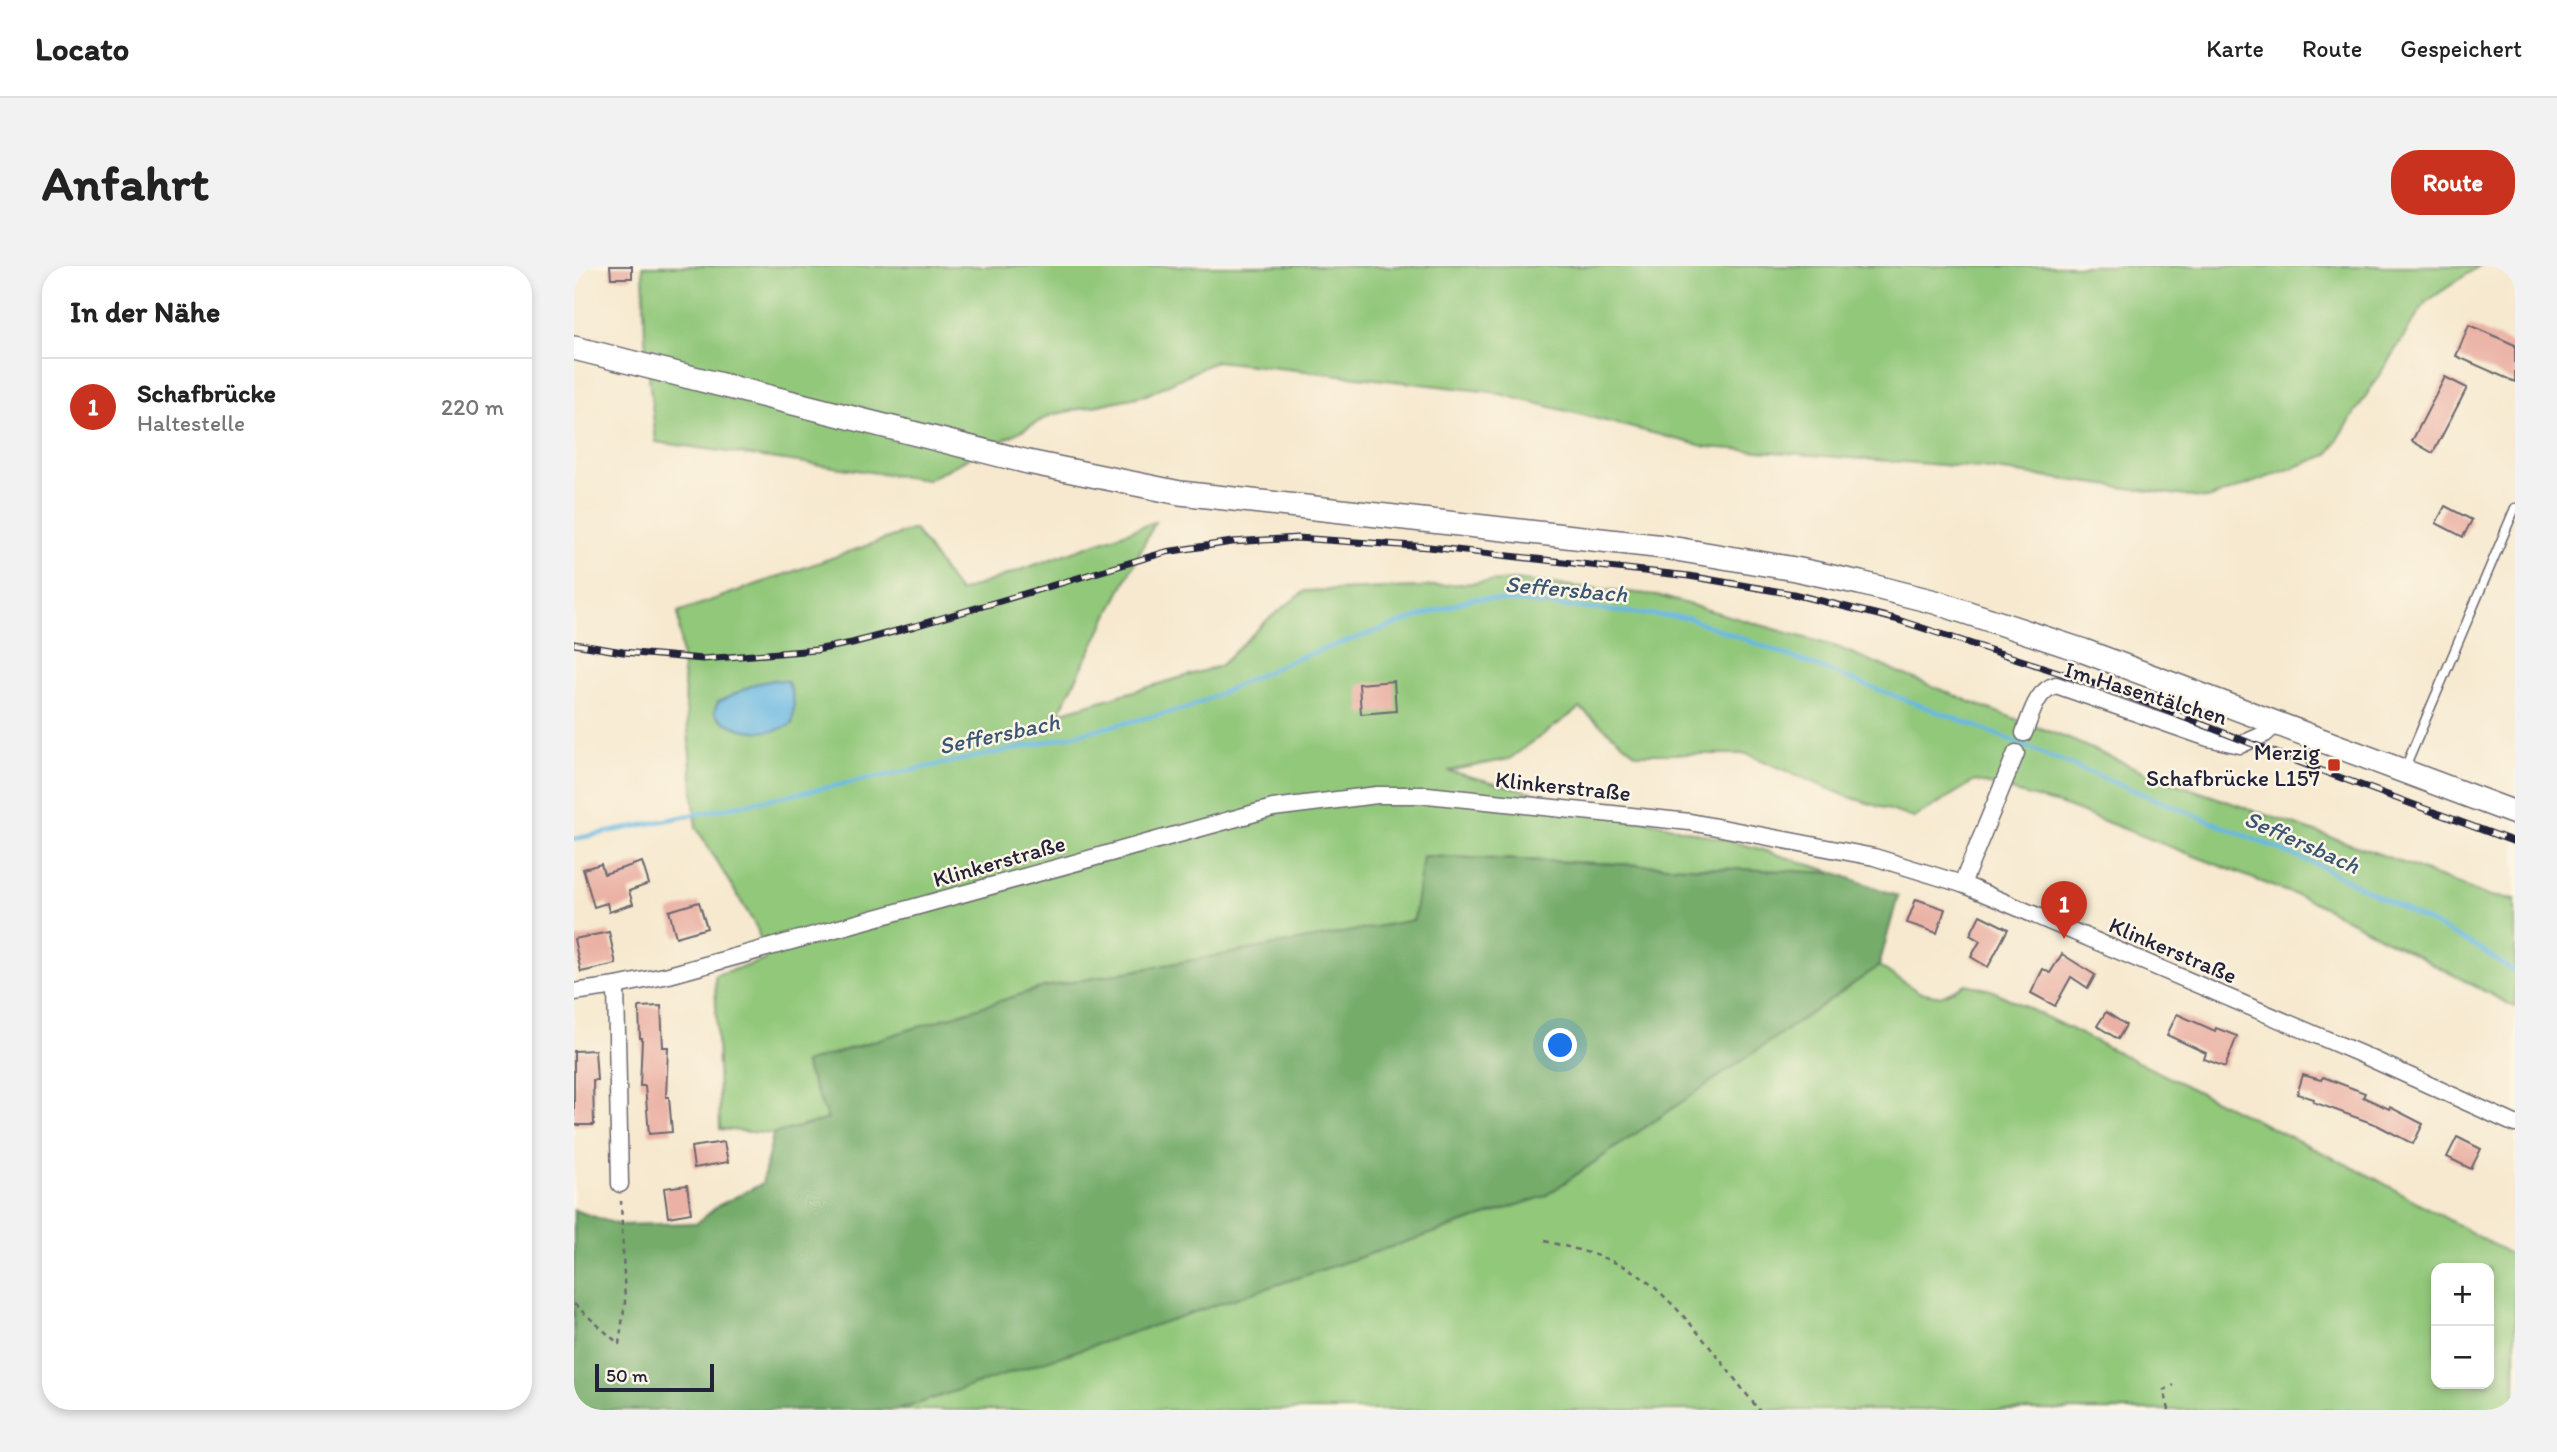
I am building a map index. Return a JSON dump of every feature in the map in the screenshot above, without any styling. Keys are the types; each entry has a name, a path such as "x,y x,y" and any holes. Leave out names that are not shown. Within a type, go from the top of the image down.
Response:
{"main road":[{"path":"574,348 1028,462 1181,493 1664,547 1796,569 1860,583 2000,622 2515,813"}],"street":[{"name":"Im Hasentälchen","path":"2024,733 2039,698 2047,688 2056,685 2208,738 2240,745 2265,734 2276,724"},
{"path":"1962,884 2016,753"},
{"name":"Klinkerstraße","path":"574,992 669,975 1273,808 1377,795 1427,795 1690,822 1874,858 1962,884 2363,1055 2515,1124"},
{"path":"616,986 620,1184"}],"lane":[{"path":"2404,771 2515,508"}],"path":[{"path":"574,1304 619,1344 625,1303 620,1184"},
{"path":"1545,1241 1591,1254 1628,1269 1670,1300 1759,1410"},
{"path":"2169,1410 2164,1390 2174,1385"}],"green space":[{"path":"643,266 2479,266 2426,302 2328,455 2208,499 1981,468 1707,447 1492,392 1216,361 1146,395 1051,415 927,480 656,442 645,338"},
{"path":"1155,522 1059,713 1220,666 1267,620 1305,591 1513,580 1656,595 1837,647 2069,739 2154,776 2385,856 2488,896 2515,899 2515,1007 2314,902 2062,805 1975,781 1914,818 1846,796 1747,754 1636,754 1580,708 1509,759 1448,771 1753,847 1836,873 1424,856 1414,920 1044,987 804,1063 828,1119 773,1134 720,1129 715,975 766,960 757,928 696,827 678,612 914,529 959,592"},
{"path":"1423,856 1836,873 1898,896 1879,966 1545,1196 898,1410 574,1410 574,1210 619,1225 697,1223 719,1205 762,1184 773,1134 828,1119 804,1063 1044,987 1414,920"},
{"path":"1879,966 1919,992 1941,996 1966,984 1991,990 2374,1178 2515,1257 2515,1410 898,1410 1545,1196"}],"water":[{"path":"773,680 787,681 790,686 794,702 792,724 773,731 751,731 730,725 714,712 718,702 755,684"}],"building":[{"path":"610,266 632,266 632,278 611,278"},
{"path":"2469,325 2515,345 2515,382 2456,356"},
{"path":"2445,377 2467,388 2433,453 2412,441"},
{"path":"2445,506 2472,520 2463,537 2436,523"},
{"path":"1394,681 1396,711 1361,714 1359,684"},
{"path":"642,862 649,884 629,891 633,904 609,912 607,903 594,907 583,869 601,864 604,874"},
{"path":"1916,899 1945,909 1937,933 1907,923"},
{"path":"699,902 707,928 676,937 669,911"},
{"path":"1980,915 2008,929 1988,967 1971,957 1980,941 1970,935"},
{"path":"609,932 616,964 581,972 574,939"},
{"path":"2062,954 2095,975 2088,988 2071,977 2055,1006 2031,993 2043,969 2050,973"},
{"path":"661,1006 663,1047 668,1047 666,1097 669,1097 672,1132 649,1134 645,1086 640,1086 642,1038 639,1007"},
{"path":"2106,1012 2126,1025 2118,1039 2097,1026"},
{"path":"2177,1014 2215,1031 2216,1028 2237,1036 2225,1067 2204,1059 2206,1053 2167,1035"},
{"path":"595,1050 597,1080 593,1080 594,1125 574,1125 574,1051"},
{"path":"2303,1075 2321,1080 2323,1077 2365,1093 2363,1097 2423,1124 2413,1144 2377,1125 2297,1094"},
{"path":"2457,1137 2481,1149 2471,1169 2447,1157"},
{"path":"724,1142 728,1162 694,1168 691,1147"},
{"path":"687,1185 691,1213 668,1217 664,1188"}],"waterway":[{"name":"Seffersbach","path":"574,839 1015,749 1188,708 1292,660 1474,598 1688,618 1983,729 2320,866 2477,947 2515,972"}],"railway":[{"path":"574,644 623,652 703,659 816,650 915,626 1166,552 1232,542 1297,538 1429,547 1689,576 1793,594 1895,619 2113,690 2515,842"}],"place":[{"name":"Merzig Schafbrücke L157","path":"2334,765"},
{"name":"Schafbrücke","path":"2064,939"}]}
